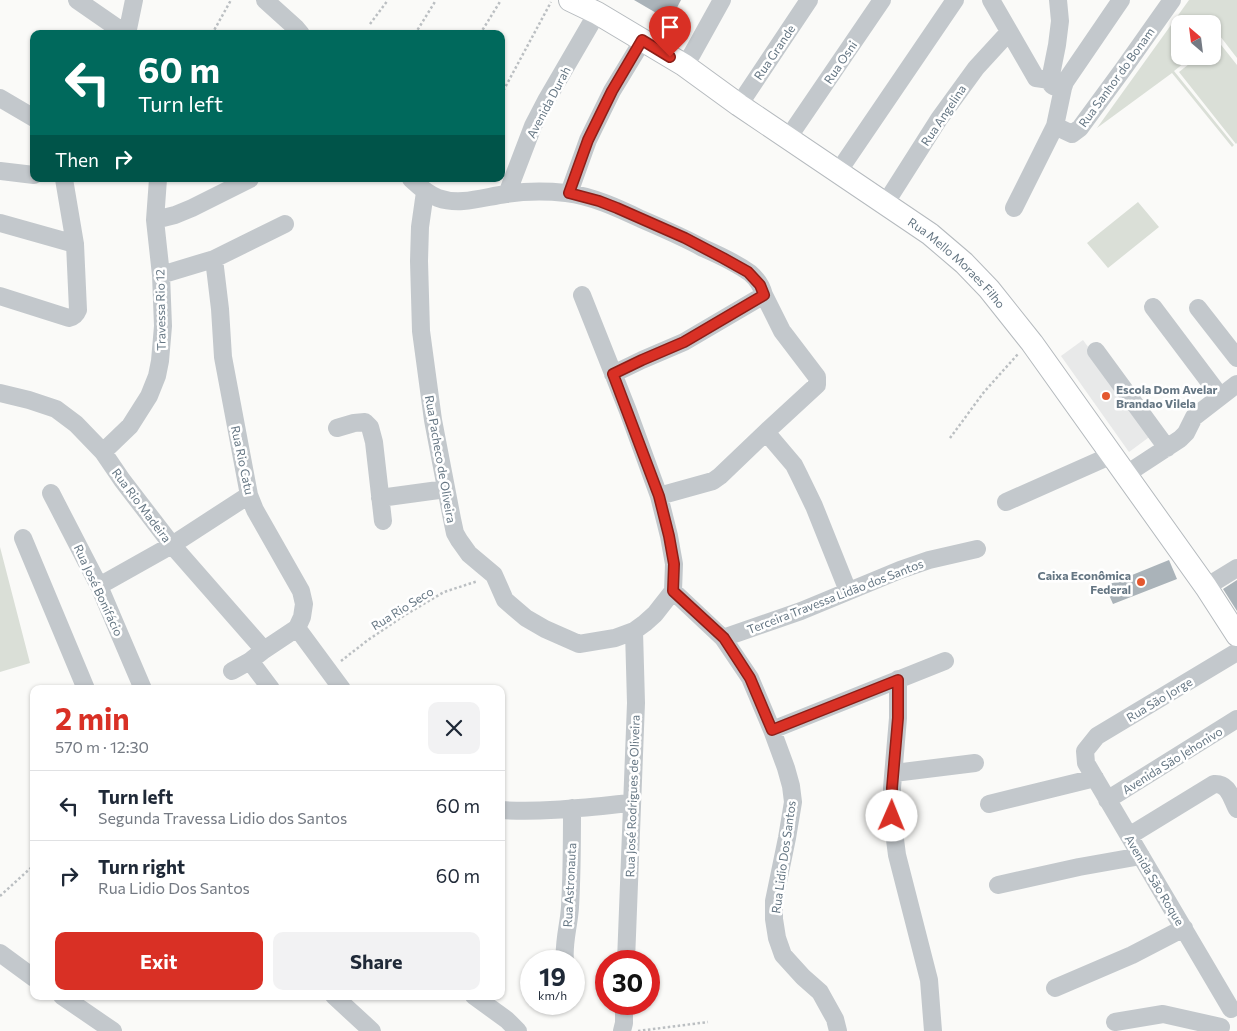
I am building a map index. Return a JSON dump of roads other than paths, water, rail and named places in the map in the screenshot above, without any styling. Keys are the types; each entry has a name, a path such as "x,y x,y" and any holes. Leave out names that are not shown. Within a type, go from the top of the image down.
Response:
{"main road":[{"name":"Rua Mello Moraes Filho","path":"577,5 684,65 739,104 793,131 838,172 888,199 964,263 995,296 1032,343 1206,587 1237,635"}],"street":[{"path":"77,0 120,30"},
{"path":"127,30 134,0"},
{"path":"265,0 298,30"},
{"path":"684,65 722,0"},
{"name":"Rua Grande","path":"739,104 809,0"},
{"name":"Rua Osni","path":"793,131 882,0"},
{"path":"838,172 955,0"},
{"path":"991,0 1036,78 1056,84 1065,82 1121,0"},
{"path":"1014,208 1055,126 1060,22 1058,0"},
{"name":"Rua Sanhor do Bonam","path":"1055,126 1072,134 1080,128 1172,0"},
{"name":"Avenida Durah","path":"507,194 533,126 547,99 577,5"},
{"name":"Rua Angelina","path":"888,199 939,119 970,75 1009,32"},
{"path":"569,193 588,140 612,91 642,40"},
{"path":"0,98 30,116"},
{"path":"0,171 30,175"},
{"path":"0,296 69,318 77,314 75,244 65,182"},
{"name":"Travessa Rio 12","path":"103,452 130,426 149,396 157,376 163,326 155,220 158,182"},
{"path":"155,220 192,208 244,182"},
{"path":"414,182 425,192 440,199 459,201 507,194 548,191 569,193 599,201 685,238 748,272 760,285 782,331 815,374 818,383 816,387 713,481 659,496"},
{"name":"Rua Pacheco de Oliveira","path":"425,192 420,226 419,252 421,331 433,420 455,533 470,554 494,575 505,600 526,618 545,629 579,644 615,638 634,631 655,614 673,591"},
{"path":"0,223 75,244"},
{"path":"160,275 214,260 285,224"},
{"name":"Rua Rio Catu","path":"214,260 223,357 249,495 301,591 304,604 302,617 297,628"},
{"path":"582,295 659,496 674,564 673,591"},
{"path":"613,374 684,342 764,295"},
{"path":"1153,307 1220,396"},
{"path":"1198,308 1237,358"},
{"path":"1096,350 1167,448"},
{"path":"1125,475 1180,439 1194,417 1237,384"},
{"name":"Rua Rio Madeira","path":"0,393 56,409 76,424 103,452 122,480 257,655 269,685"},
{"path":"337,428 365,422 370,427 374,442 382,520"},
{"path":"766,432 794,465 814,506 848,591"},
{"path":"1006,502 1112,455"},
{"path":"380,498 446,489"},
{"name":"Rua José Bonifácio","path":"51,493 99,586 140,685"},
{"path":"99,586 172,545 249,495"},
{"path":"23,538 84,685"},
{"name":"Terceira Travessa Lidão dos Santos","path":"724,638 801,611 900,570 929,560 977,549"},
{"path":"1206,587 1237,568"},
{"name":"Rua Lidio Dos Santos","path":"673,591 724,638 750,678 772,730 786,768 791,786 792,802 787,838 774,901 777,938 783,955 820,992 835,1019 838,1031"},
{"path":"232,671 297,628 339,685"},
{"name":"Rua José Rodrigues de Oliveira","path":"626,950 636,703 634,631"},
{"name":"Rua São Jorge","path":"1086,750 1097,736 1237,652"},
{"path":"772,730 945,661"},
{"path":"898,680 898,718 892,816 898,855 929,980 933,1031"},
{"name":"Avenida São Jehonivo","path":"1108,800 1237,719"},
{"name":"Avenida São Roque","path":"1086,750 1086,763 1094,778 1184,928 1234,1005"},
{"path":"894,774 975,763"},
{"path":"989,804 1094,778"},
{"path":"1129,836 1214,784 1220,784 1228,790 1237,807"},
{"path":"505,810 631,804"},
{"name":"Rua Astronauta","path":"565,950 570,908 572,808"},
{"path":"998,885 1079,867 1141,856"},
{"path":"1054,988 1126,957 1184,928"},
{"path":"0,953 30,975"},
{"path":"68,1000 112,1031"},
{"path":"338,1000 372,1031"},
{"path":"480,1000 496,1011 518,1031"},
{"path":"1115,1022 1163,1014 1219,1029 1234,1005"},
{"path":"622,1031 624,1015"}],"place":[{"name":"Escola Dom Avelar Brandao Vilela","path":"1106,396"},
{"name":"Caixa Econômica Federal","path":"1141,582"}]}
